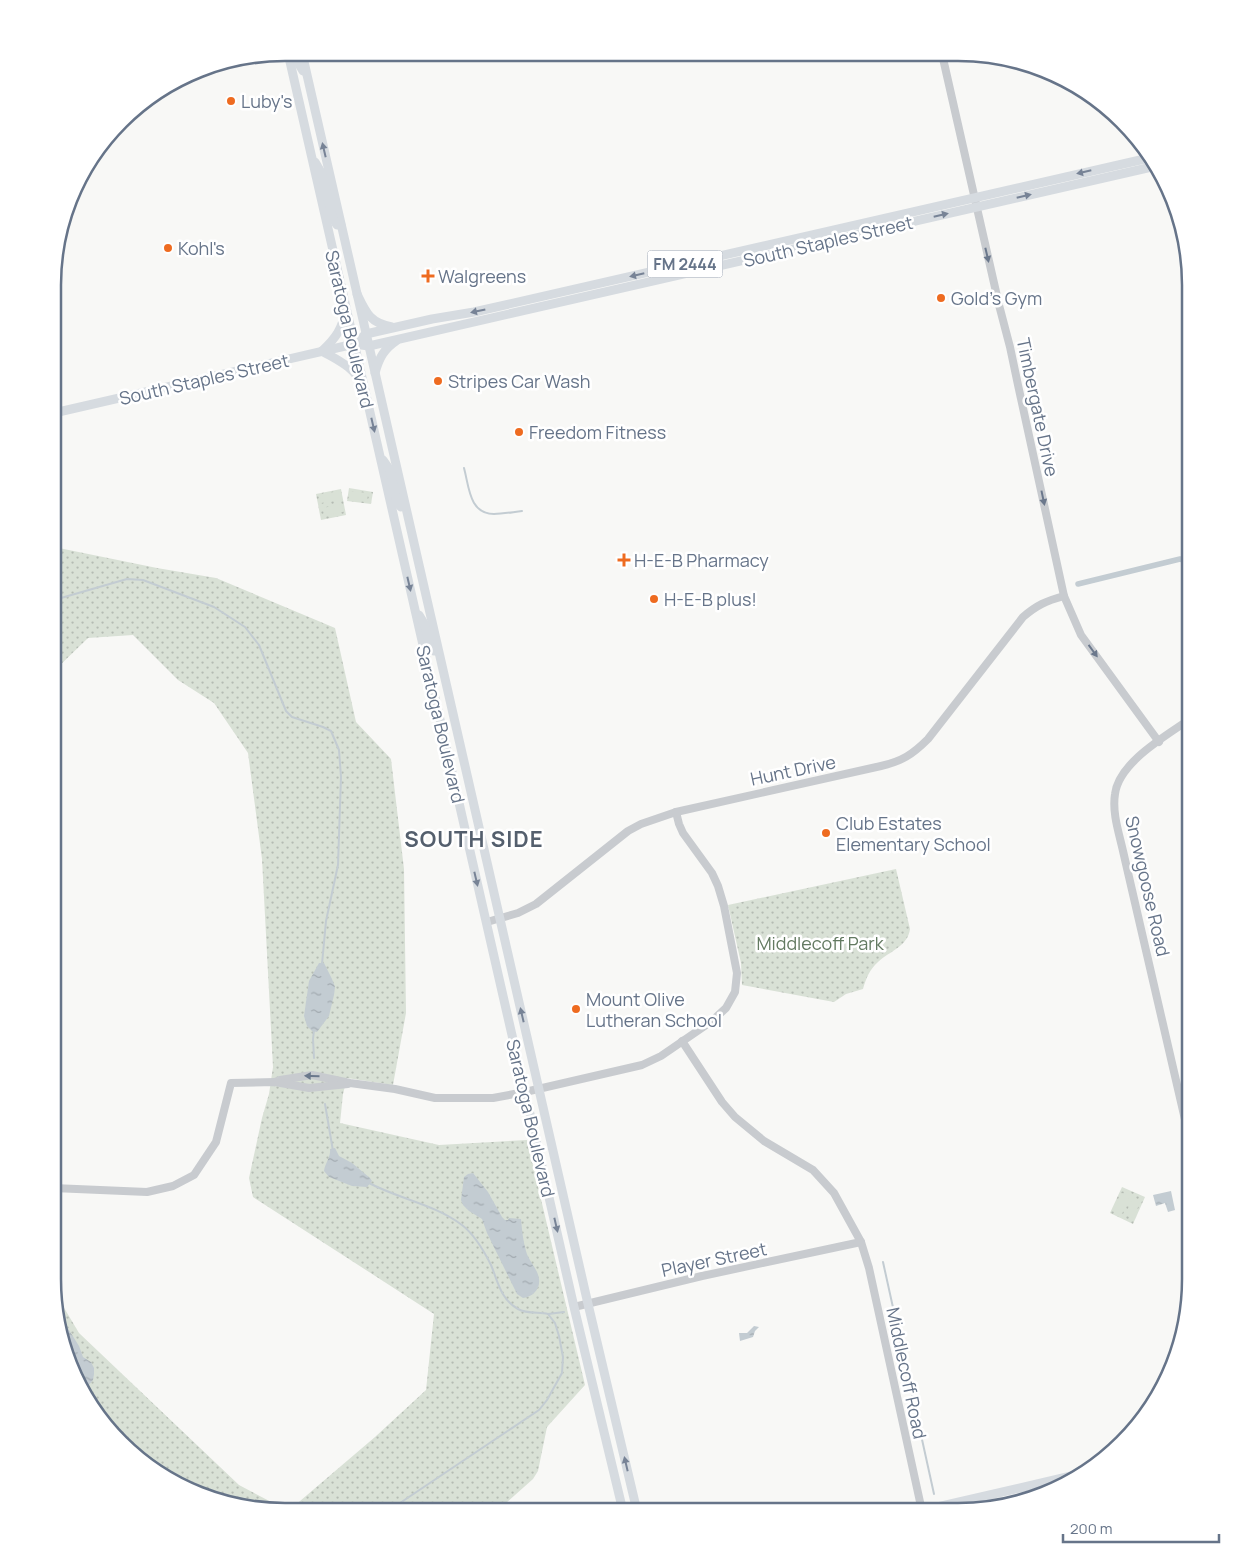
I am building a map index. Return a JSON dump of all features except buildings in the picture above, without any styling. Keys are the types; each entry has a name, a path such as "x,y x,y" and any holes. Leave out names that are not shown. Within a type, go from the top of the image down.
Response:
{"main road":[{"name":"Saratoga Boulevard","path":"290,61 574,1307 621,1503"},
{"path":"297,61 308,80"},
{"name":"Saratoga Boulevard","path":"304,61 475,813 635,1503"},
{"path":"310,153 322,174 332,219 337,225 341,225"},
{"name":"South Staples Street","path":"354,344 366,334 395,327 474,312 1143,159"},
{"path":"1132,171 1134,166 1144,161"},
{"path":"1106,177 1124,168 1125,163"},
{"name":"South Staples Street","path":"61,411 354,344 369,346 1148,168"},
{"path":"710,268 710,263 727,254"},
{"path":"687,273 701,265 702,260"},
{"path":"562,302 563,298 574,289"},
{"path":"357,294 372,319 376,322 395,327"},
{"path":"346,310 342,328 322,351 347,364 364,385"},
{"path":"375,373 384,351 399,339"},
{"path":"378,451 390,470 397,503 401,507 405,506"},
{"path":"392,510 402,517 407,540 416,554"},
{"path":"414,608 425,625 430,647 434,651 438,651"},
{"path":"426,658 430,657 435,661 440,684 450,704"},
{"path":"450,764 455,764 460,769 465,792 475,813"},
{"path":"955,1503 1059,1479"}],"street":[{"name":"Timbergate Drive","path":"944,61 1010,347 1064,596 1081,635 1158,742"},
{"name":"Hunt Drive","path":"487,922 500,920 536,904 628,831 642,824 676,812 881,766 907,758 928,739 1022,617 1048,600 1064,596"},
{"name":"Snowgoose Road","path":"1182,725 1131,763 1121,777 1115,793 1115,812 1182,1106"},
{"path":"275,1082 312,1075 350,1084 395,1089 435,1098 492,1098 642,1065 661,1056 712,1021 726,1008 735,992 737,973 724,906 718,886 706,864 684,833 676,812"},
{"name":"Middlecoff Road","path":"682,1041 722,1102 735,1117 764,1141 813,1170 834,1193 861,1242 869,1268 919,1503"},
{"path":"61,1188 147,1192 173,1186 194,1175 216,1142 231,1083 275,1082 309,1088 350,1084"},
{"name":"Player Street","path":"574,1307 702,1276 861,1242"}],"green space":[{"path":"349,488 373,492 371,504 347,501"},
{"path":"341,489 346,515 321,520 316,494"},
{"path":"338,491 340,500 321,503 320,495"},
{"path":"350,491 368,493 367,502 349,499"},
{"path":"341,504 343,512 324,516 323,508"},
{"path":"61,548 216,578 335,628 356,722 391,759 404,869 406,1013 393,1085 347,1078 340,1123 439,1145 527,1140 585,1385 547,1427 538,1471 533,1479 506,1503 298,1503 375,1437 426,1390 434,1314 253,1197 249,1178 269,1094 273,1067 262,859 248,753 214,703 178,680 133,635 88,638 61,664"},
{"name":"Middlecoff Park","path":"896,869 910,929 909,935 898,948 878,962 867,977 863,989 846,994 834,1002 742,985 741,963 728,905"},
{"path":"1122,1187 1145,1197 1133,1224 1110,1213"},
{"path":"1122,1193 1130,1196 1122,1214 1114,1210"},
{"path":"1133,1197 1141,1201 1133,1218 1125,1215"},
{"path":"63,1306 79,1333 239,1485 271,1502 227,1495 186,1480 161,1465 127,1437 99,1403 84,1378 73,1351"}],"water":[{"path":"319,963 324,963 335,987 329,1016 317,1032 312,1031 307,1026 304,1016 309,981"},
{"path":"335,1148 339,1156 352,1163 370,1178 372,1181 367,1187 352,1186 329,1177 324,1171 330,1155 330,1149"},
{"path":"473,1173 488,1192 505,1220 509,1218 521,1219 526,1251 539,1277 537,1289 528,1297 523,1298 517,1294 482,1219 463,1205 461,1200 464,1177"},
{"path":"1171,1191 1175,1210 1168,1212 1165,1203 1156,1206 1153,1195"},
{"path":"754,1326 759,1327 753,1337 740,1341 739,1333 747,1333"},
{"path":"67,1327 79,1346 83,1357 91,1362 94,1368 93,1380 88,1386 73,1351"}],"waterway":[{"path":"464,468 471,498 479,509 486,513 494,514 522,511"},
{"path":"1078,584 1182,560"},
{"path":"61,598 127,579 143,580 214,607 245,627 259,645 286,711 292,717 331,731 339,750 341,777 338,865 326,921 322,964"},
{"path":"314,1030 314,1058"},
{"path":"325,1104 333,1151"},
{"path":"369,1183 440,1212 467,1229 485,1254 508,1301 522,1311 548,1314 555,1323 563,1357 562,1373 547,1400 539,1410 400,1503"},
{"path":"883,1262 934,1494"},
{"path":"548,1314 564,1312"}],"place":[{"name":"Luby's","path":"231,101"},
{"name":"Kohl's","path":"168,248"},
{"name":"Walgreens","path":"428,276"},
{"name":"Gold's Gym","path":"941,298"},
{"name":"Stripes Car Wash","path":"438,381"},
{"name":"Freedom Fitness","path":"519,432"},
{"name":"H-E-B Pharmacy","path":"624,560"},
{"name":"H-E-B plus!","path":"654,599"},
{"name":"Club Estates Elementary School","path":"826,833"},
{"name":"Mount Olive Lutheran School","path":"576,1009"}],"district":[{"name":"SOUTH SIDE","path":"474,839"}]}
